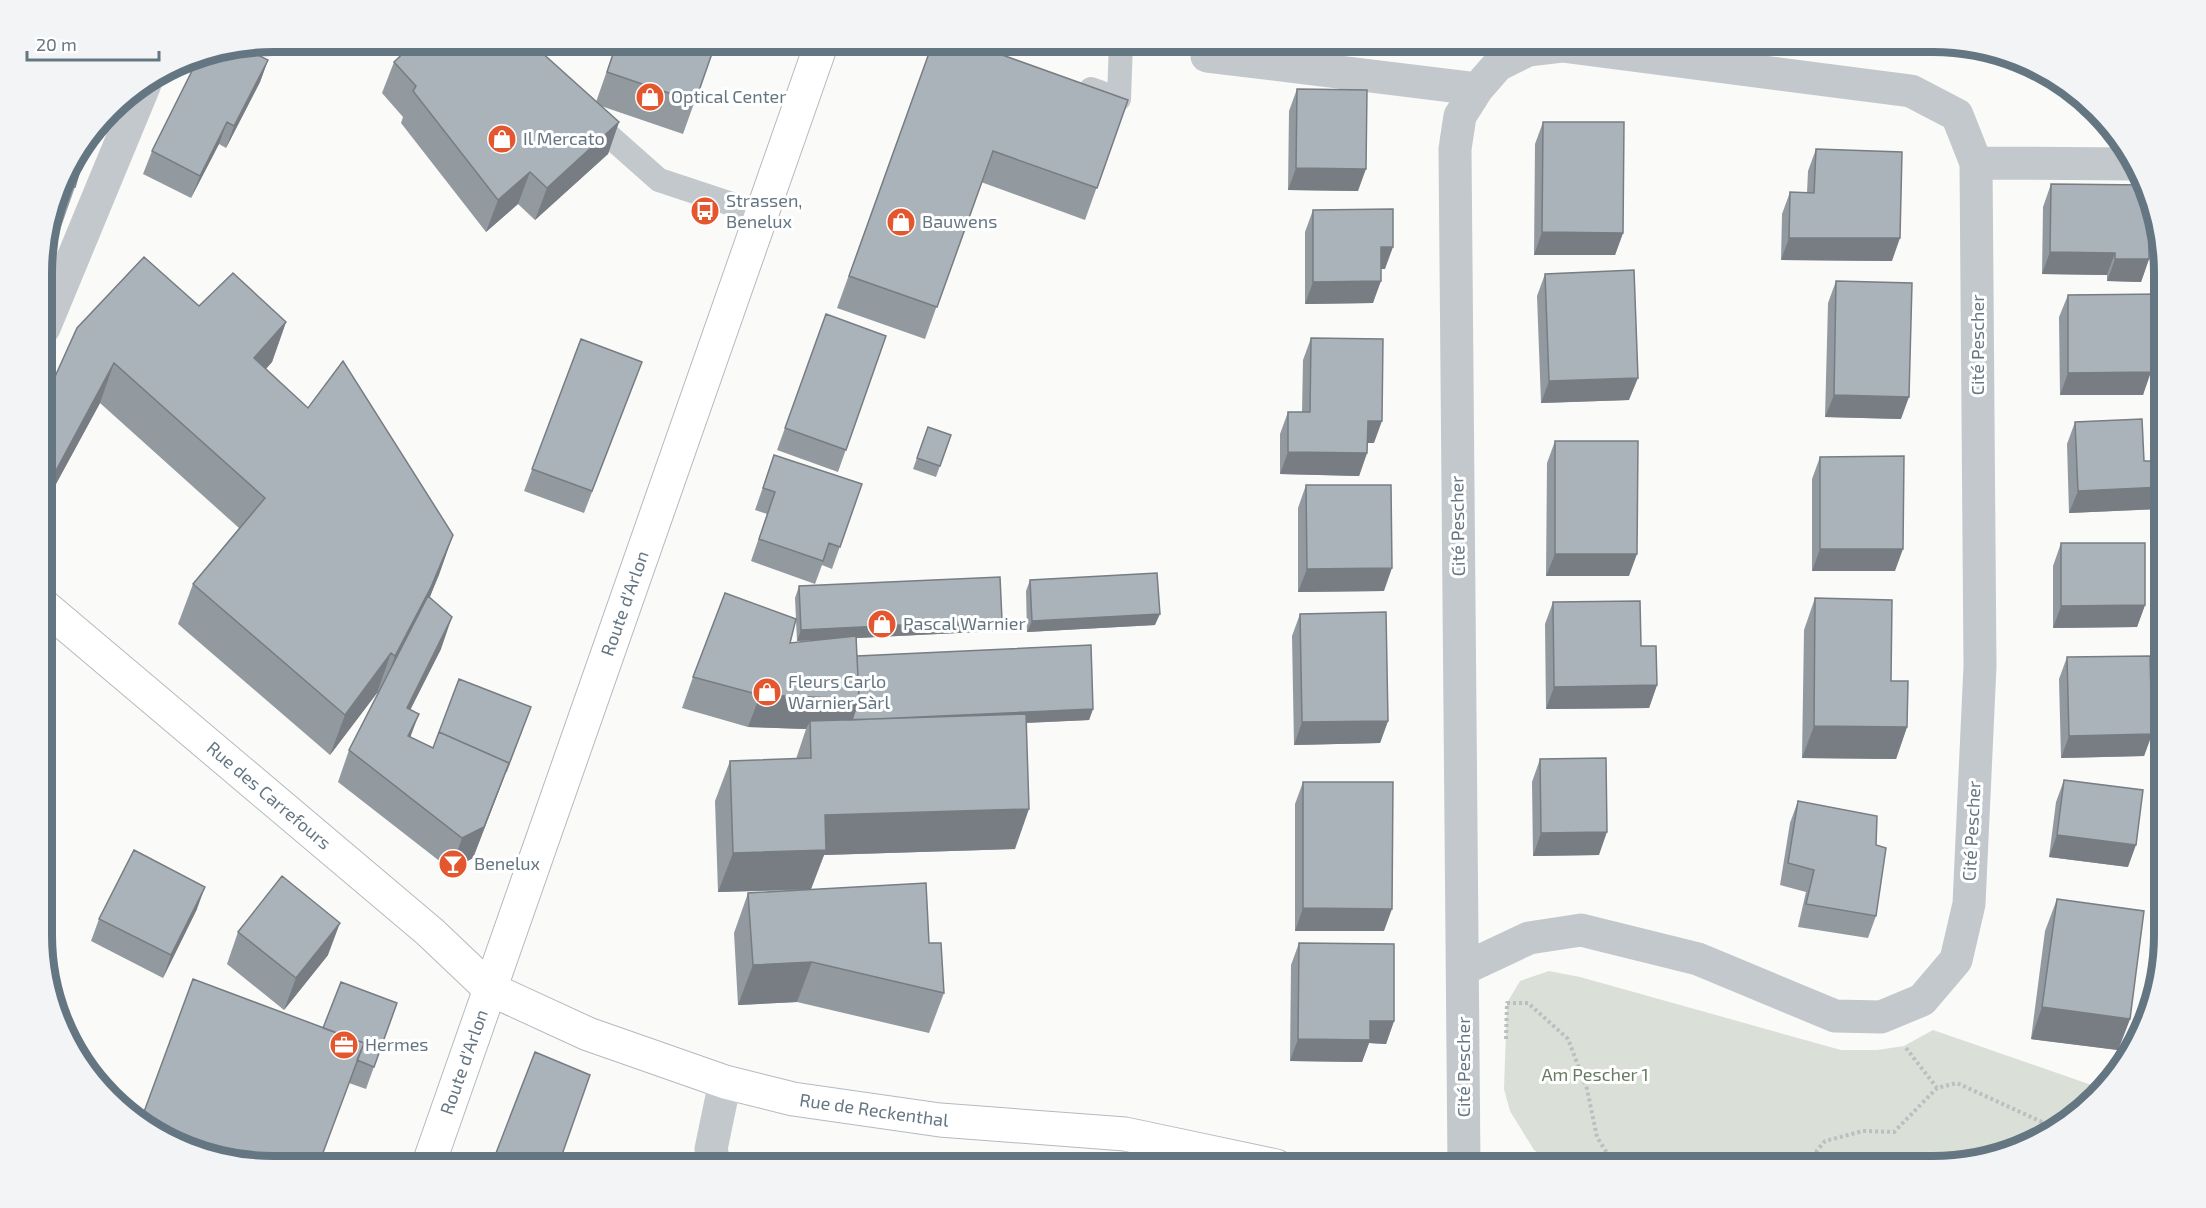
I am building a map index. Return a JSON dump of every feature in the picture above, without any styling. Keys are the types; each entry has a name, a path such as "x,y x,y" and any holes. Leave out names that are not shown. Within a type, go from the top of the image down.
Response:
{"main road":[{"name":"Route d'Arlon","path":"432,1156 819,52"},
{"name":"Rue des Carrefours","path":"52,613 430,932 490,989"},
{"name":"Rue de Reckenthal","path":"490,989 588,1034 725,1082 793,1099 940,1120 1125,1134 1229,1156"}],"street":[{"name":"Cité Pescher","path":"1464,1156 1455,149 1460,116 1477,89 1498,65 1524,52"},
{"name":"Cité Pescher","path":"1463,969 1529,938 1581,930 1698,958 1835,1016 1881,1017 1922,1000 1956,960 1969,904 1980,666 1976,163 1957,115 1911,91 1609,52"},
{"path":"1207,56 1477,89"},
{"path":"52,309 139,98"},
{"path":"1976,163 2125,164"},
{"path":"713,1156 711,1149 725,1082"}],"lane":[{"path":"1065,80 1119,99 1121,52"},
{"path":"572,103 659,180 762,214"}],"path":[{"path":"1505,1046 1507,1003 1528,1003 1568,1039 1587,1089 1597,1137 1609,1156"},
{"path":"1881,1017 1937,1088"},
{"path":"1812,1156 1825,1141 1863,1131 1894,1132 1937,1088 1957,1083 2046,1124"}],"green space":[{"name":"Am Pescher 1","path":"1549,971 1580,977 1841,1050 1877,1050 1904,1046 1933,1030 2094,1086 2067,1110 2030,1133 2004,1144 1962,1154 1933,1156 1542,1156 1534,1150 1510,1111 1504,1089 1507,1003 1520,981"}],"building":[{"name":"Il Mercato","path":"404,52 541,52 619,122 547,188 530,172 498,200 413,91 416,86 394,62"},
{"path":"614,52 712,52 695,102 607,72"},
{"path":"929,52 994,52 1128,100 1097,188 993,151 937,307 849,276"},
{"path":"255,53 268,60 234,126 227,122 200,176 152,151 194,67 244,54"},
{"path":"1297,89 1367,90 1366,169 1296,168"},
{"path":"1543,122 1624,122 1623,233 1542,232"},
{"path":"1816,149 1902,152 1900,238 1789,238 1790,192 1814,193"},
{"path":"82,163 75,187 71,186"},
{"path":"2051,184 2135,185 2149,230 2149,259 2115,259 2115,253 2050,252"},
{"path":"1393,209 1393,247 1381,247 1381,281 1313,282 1313,210"},
{"path":"144,257 199,306 233,273 286,322 254,358 308,408 343,361 453,535 431,587 395,656 391,653 345,715 193,584 265,498 114,363 52,475 52,383 77,328"},
{"path":"1634,270 1638,378 1549,381 1545,274"},
{"path":"1836,281 1912,283 1909,397 1834,395"},
{"path":"2154,294 2154,341 2151,341 2151,372 2068,373 2068,295"},
{"path":"826,314 886,336 846,450 785,428"},
{"path":"1311,338 1383,339 1382,421 1368,421 1367,453 1288,452 1288,412 1310,412"},
{"path":"581,339 642,362 592,491 532,469"},
{"path":"2142,419 2144,461 2154,461 2154,487 2078,491 2075,422"},
{"path":"928,427 951,435 940,466 917,458"},
{"path":"1555,441 1638,441 1637,554 1555,554"},
{"path":"774,455 862,484 840,547 829,543 823,561 759,539 775,492 763,488"},
{"path":"1904,456 1903,549 1820,549 1820,457"},
{"path":"1306,485 1391,485 1392,568 1307,569"},
{"path":"2061,543 2145,543 2145,605 2061,606"},
{"path":"1157,573 1160,614 1032,621 1030,580"},
{"path":"1000,577 1002,620 801,630 799,586"},
{"path":"725,593 796,619 790,643 856,636 859,699 760,695 693,677"},
{"path":"428,596 452,617 407,708 419,714 408,736 433,748 439,732 509,763 484,827 462,838 349,750"},
{"path":"1815,598 1892,600 1891,681 1908,681 1907,727 1814,726"},
{"path":"1640,601 1641,646 1656,646 1657,685 1554,687 1553,602"},
{"path":"1386,612 1388,721 1302,722 1300,614"},
{"path":"1091,645 1093,709 852,720 859,699 857,656"},
{"path":"2150,656 2152,734 2069,736 2067,657"},
{"path":"459,679 531,707 506,772 509,763 439,732"},
{"path":"1026,714 1029,809 825,815 826,850 733,853 730,761 811,758 810,721"},
{"path":"1606,758 1607,832 1541,833 1540,759"},
{"path":"2064,780 2143,790 2136,845 2057,835"},
{"path":"1303,782 1393,782 1392,909 1303,908"},
{"path":"1798,801 1877,816 1876,845 1886,848 1876,916 1806,904 1814,870 1788,863"},
{"path":"134,850 205,887 171,955 99,919"},
{"path":"282,876 340,923 296,978 238,932"},
{"path":"926,883 929,943 941,943 944,993 812,962 753,965 748,893"},
{"path":"2057,899 2144,911 2130,1019 2042,1007"},
{"path":"1299,943 1394,944 1394,1021 1370,1021 1370,1040 1298,1039"},
{"path":"193,979 364,1043 322,1156 244,1154 216,1148 176,1133 144,1113"},
{"path":"341,982 397,1003 374,1067 357,1060 364,1043 323,1028"},
{"path":"535,1052 590,1075 562,1156 495,1156"}],"place":[{"name":"Optical Center","path":"650,97"},
{"name":"Il Mercato","path":"502,139"},
{"name":"Strassen, Benelux","path":"705,211"},
{"name":"Bauwens","path":"901,222"},
{"name":"Pascal Warnier","path":"882,624"},
{"name":"Fleurs Carlo Warnier Sàrl","path":"767,692"},
{"name":"Benelux","path":"453,864"},
{"name":"Hermes","path":"344,1045"}]}
